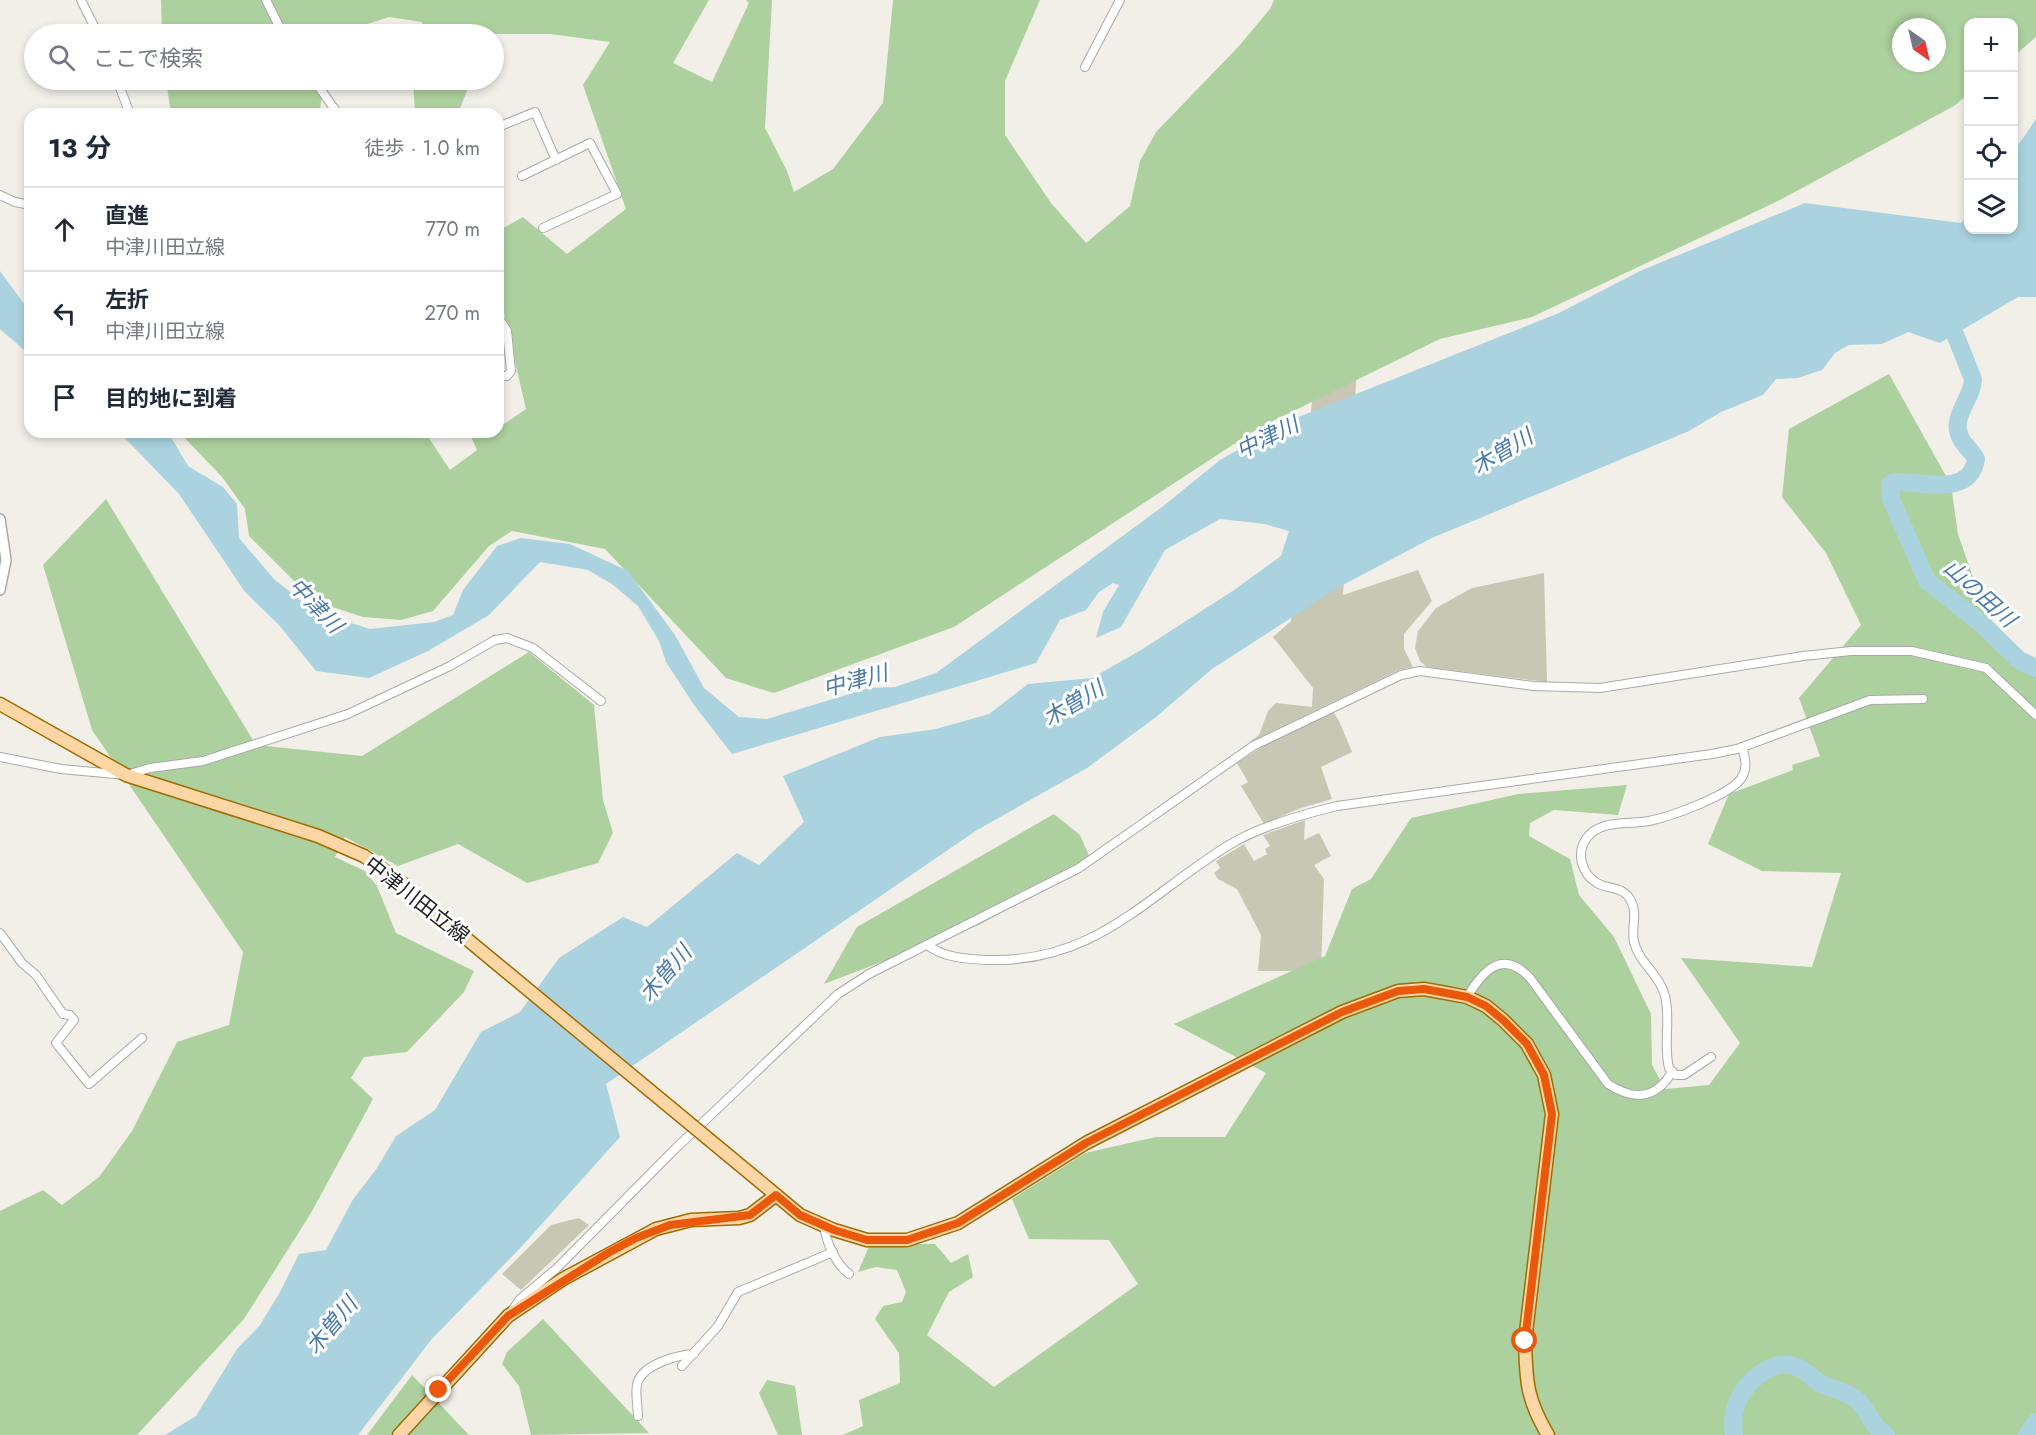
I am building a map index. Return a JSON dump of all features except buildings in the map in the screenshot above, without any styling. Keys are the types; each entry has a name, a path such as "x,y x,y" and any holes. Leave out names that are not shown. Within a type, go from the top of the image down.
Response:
{"main road":[{"name":"中津川田立線","path":"0,704 126,775 318,836 364,856 402,883 800,1215 824,1226 867,1240 907,1240 958,1223 1086,1143 1342,1012 1398,991 1424,989 1467,997 1486,1006 1527,1044 1544,1075 1552,1114 1525,1341 1526,1375 1533,1409 1548,1435"},
{"path":"399,1435 508,1316 560,1274 656,1229 691,1220 739,1218 750,1215 773,1193"}],"street":[{"path":"81,0 93,24"},
{"path":"266,0 278,24"},
{"path":"1085,68 1120,0"},
{"path":"121,90 128,108"},
{"path":"321,90 334,108"},
{"path":"504,125 535,112 556,160"},
{"path":"522,176 590,143 617,194 543,228"},
{"path":"0,195 24,204"},
{"path":"504,326 507,331 511,371 504,376"},
{"path":"0,519 6,560 0,590"},
{"path":"0,758 61,769 126,775 150,768 226,755 281,734 321,725 435,674 495,640 507,638 533,648 601,701"},
{"path":"560,1274 642,1182 838,994 869,974 1079,868 1252,746 1401,675 1420,671 1533,686 1600,688 1803,656 1851,651 1912,651 1986,668 2036,715"},
{"path":"927,945 939,954 972,959 1006,960 1044,956 1085,941 1119,924 1231,843 1312,812 1337,806 1700,756 1742,747 1870,700 1923,699"},
{"path":"1711,1057 1684,1075 1672,1072 1668,1064 1668,1012 1665,995 1660,981 1637,949 1633,903 1620,890 1603,885 1591,878 1581,860 1582,848 1587,837 1605,825 1658,819 1732,787 1742,779 1746,769 1742,747"},
{"path":"1,938 36,975 63,1014 70,1015 74,1020 56,1043 89,1084 142,1038"},
{"path":"1467,997 1487,970 1500,964 1513,965 1530,978 1608,1084 1627,1093 1648,1094 1661,1088 1672,1072"},
{"path":"824,1226 826,1238 833,1252 842,1269 849,1274"},
{"path":"682,1366 718,1326 738,1292 833,1252"},
{"path":"638,1416 637,1391 643,1374 664,1362 694,1353"}],"shaded area":[{"path":"1320,318 1360,318 1343,595 1418,570 1432,601 1404,634 1404,649 1413,667 1399,670 1248,743 1259,735 1268,711 1276,703 1312,707 1313,688 1273,637 1291,621"},
{"path":"1544,573 1547,682 1427,667 1420,661 1415,648 1418,631 1436,608 1472,588"},
{"path":"1328,713 1334,713 1339,721 1352,752 1321,767 1332,799 1298,809 1264,824 1241,786 1248,782 1237,763 1263,746"},
{"path":"1305,820 1304,840 1319,833 1331,856 1314,865 1324,879 1321,971 1258,971 1261,935 1237,889 1218,879 1214,873 1220,868 1216,861 1244,844 1254,861 1267,854 1265,849 1270,846 1263,835"},
{"path":"579,1218 589,1225 521,1290 502,1274 551,1225"}],"green space":[{"path":"161,0 709,0 673,63 712,82 749,3 746,0 772,0 765,128 787,171 794,192 833,169 883,103 893,0 1040,0 1005,81 1005,135 1051,203 1086,243 1130,206 1140,161 1156,132 1239,46 1270,9 1274,0 2036,0 2036,37 2018,53 2018,18 1964,18 1964,97 1954,106 1778,201 1532,317 1440,339 1257,429 954,627 774,693 726,678 605,549 512,531 489,546 433,611 401,620 363,617 314,601 249,536 245,509 222,477 185,438 429,438 450,470 477,450 472,438 504,438 504,424 526,409 504,314 504,228 523,217 567,254 626,209 583,85 610,42 550,34 504,34 504,24 422,24 422,22 389,17 367,24 162,24"},
{"path":"167,90 323,90 320,108 170,108"},
{"path":"414,90 467,90 460,108 415,108"},
{"path":"1889,374 1951,485 1958,534 1986,615 2036,665 2036,1435 843,1435 863,1426 859,1400 900,1383 899,1353 875,1319 883,1306 902,1302 906,1292 897,1270 876,1267 858,1272 870,1244 935,1244 951,1263 968,1254 973,1277 949,1292 927,1335 994,1387 1138,1284 1109,1240 1029,1239 1012,1199 1085,1153 1156,1137 1225,1137 1266,1073 1174,1024 1325,956 1352,889 1371,879 1411,818 1518,794 1627,785 1618,815 1554,810 1530,823 1529,836 1570,859 1579,895 1614,937 1651,1014 1652,1065 1665,1089 1709,1085 1740,1043 1681,958 1812,967 1841,873 1762,871 1708,844 1729,794 1793,770 1792,765 1820,756 1799,698 1861,625 1826,553 1782,497 1789,429"},
{"path":"106,499 256,745 362,756 529,652 594,705 603,800 613,833 598,863 527,883 458,844 398,866 345,837 335,857 365,871 377,886 396,933 474,971 464,992 407,1052 364,1057 351,1078 373,1099 311,1213 244,1319 137,1435 0,1435 0,1211 43,1190 62,1205 99,1177 132,1131 177,1042 229,1025 243,952 92,730 43,565"},
{"path":"1054,814 1080,835 1091,860 981,924 824,984 857,927"},
{"path":"543,1319 649,1433 531,1435 519,1386 502,1364 507,1352"},
{"path":"412,1375 469,1435 367,1435"},
{"path":"767,1380 795,1386 802,1435 778,1435 759,1393"}],"water":[{"path":"2036,119 2036,297 2018,297 1940,343 1908,332 1882,344 1849,345 1835,353 1822,370 1798,378 1776,379 1763,395 1721,412 1689,431 1432,538 1339,587 1212,669 1156,717 1087,768 977,830 606,1084 620,1137 523,1245 431,1340 358,1435 165,1435 196,1416 237,1349 260,1325 299,1254 326,1250 352,1201 377,1168 396,1136 435,1110 481,1032 520,1012 559,958 623,917 647,927 737,853 759,865 804,822 783,776 880,737 936,729 989,714 1028,684 1092,678 1141,650 1234,590 1281,556 1289,531 1265,524 1220,519 1165,550 1121,627 1096,638 1103,612 1119,585 1113,583 1099,592 1086,610 1060,620 1036,663 732,754 694,705 666,662 659,641 638,606 612,584 588,570 540,562 489,615 428,651 369,678 316,671 279,625 245,592 179,494 125,438 172,438 188,466 223,487 237,504 239,538 274,579 315,612 370,629 434,622 453,615 463,590 497,546 521,538 570,544 628,571 675,635 704,688 739,717 767,719 869,688 895,687 936,673 1162,507 1220,460 1291,420 1559,313 1640,271 1805,203 1961,223 1964,219 1964,234 2018,234 2018,145"},
{"path":"0,271 24,304 24,350 0,329"}],"waterway":[{"name":"山の田川","path":"1946,312 1973,379 1960,416 1958,431 1961,439 1976,459 1972,471 1964,479 1955,483 1930,485 1894,482 1890,485 1891,499 1927,581 1983,625 2019,660 2036,668"},
{"name":"山の田川","path":"1734,1435 1733,1420 1738,1399 1742,1393 1757,1376 1781,1365 1801,1369 1821,1384 1853,1397 1861,1404 1877,1428 1886,1435"},
{"name":"山の田川","path":"2027,1435 2036,1422"}],"route":[{"path":"439,1390 508,1316 563,1279 656,1229 691,1220 739,1218 750,1215 776,1195 800,1215 834,1230 867,1240 907,1240 958,1223 1052,1162 1133,1117 1342,1012 1398,991 1424,989 1467,997 1486,1006 1527,1044 1544,1075 1552,1114 1548,1164 1525,1341"}],"water label":[{"name":"中津川","path":"1267,437"},
{"name":"木曽川","path":"1502,451"},
{"name":"中津川","path":"316,605"},
{"name":"中津川","path":"855,680"},
{"name":"木曽川","path":"1073,703"},
{"name":"木曽川","path":"665,973"},
{"name":"木曽川","path":"331,1325"}]}
